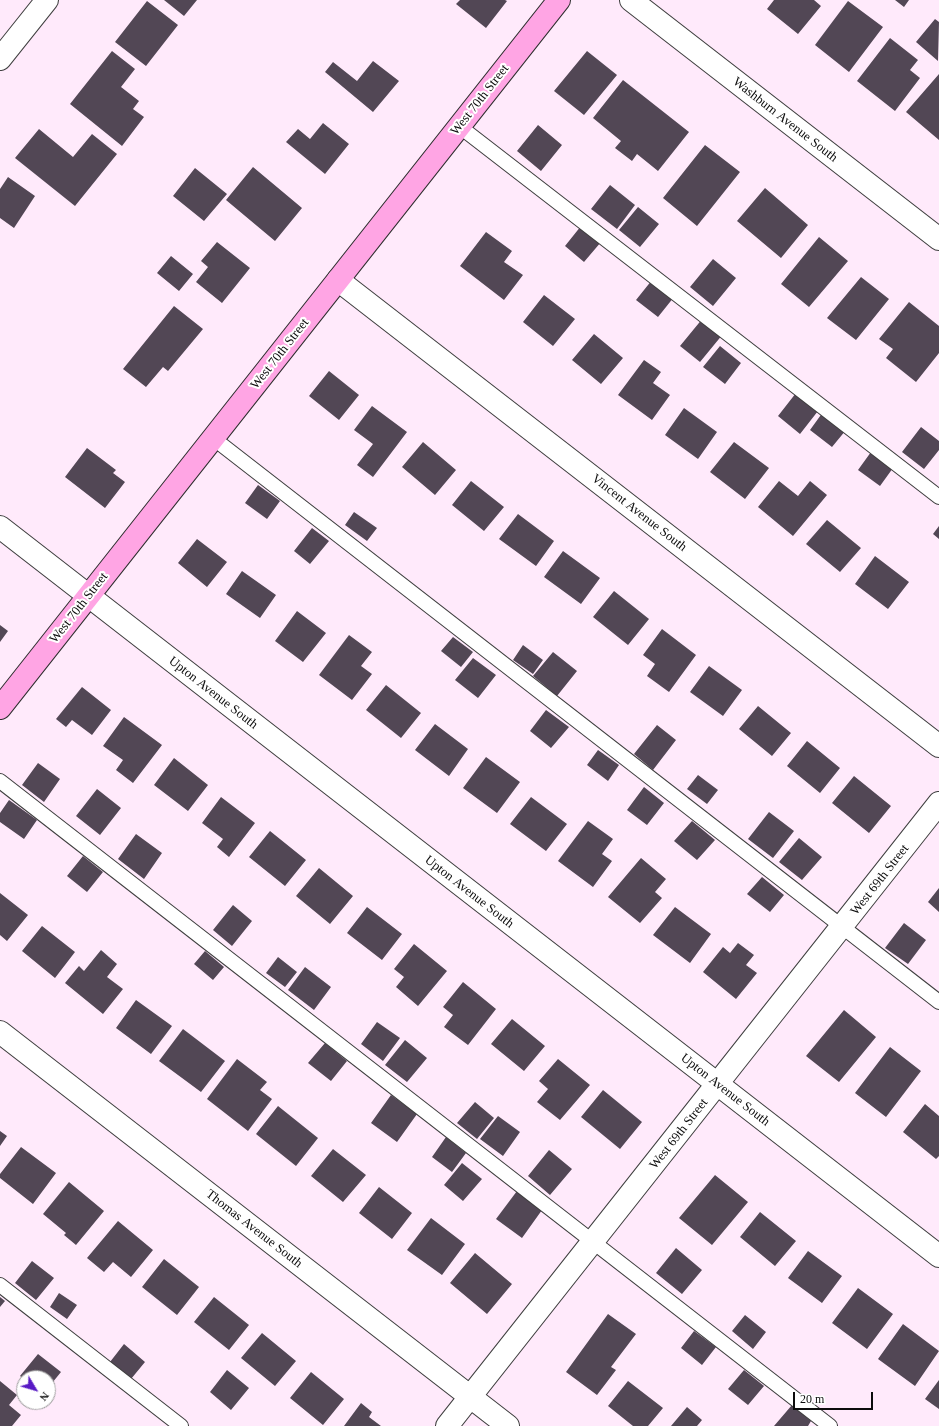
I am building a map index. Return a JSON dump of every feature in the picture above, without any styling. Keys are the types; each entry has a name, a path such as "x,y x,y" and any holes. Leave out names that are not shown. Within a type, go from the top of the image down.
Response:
{"street":[{"path":"0,59 47,0"},
{"name":"West 70th Street","path":"0,708 559,0"},
{"name":"Washburn Avenue South","path":"631,0 939,239"},
{"name":"Vincent Avenue South","path":"338,280 939,746"},
{"name":"Upton Avenue South","path":"0,527 939,1256"},
{"name":"West 69th Street","path":"447,1426 843,927 939,803"},
{"name":"Thomas Avenue South","path":"0,1032 508,1426"}],"lane":[{"path":"459,126 939,497"},
{"path":"213,438 939,1002"},
{"path":"0,782 594,1241 830,1426"},
{"path":"0,1285 181,1426"}],"building":[{"path":"164,0 197,0 184,16"},
{"path":"460,0 507,1 486,28 456,4"},
{"path":"774,0 814,0 821,6 798,34 767,9"},
{"path":"895,0 909,0 904,7"},
{"path":"147,1 178,25 146,66 115,42"},
{"path":"848,1 883,27 849,72 815,45"},
{"path":"935,19 939,22 938,61 916,42"},
{"path":"890,38 918,60 910,70 920,78 895,111 857,81"},
{"path":"112,51 135,69 121,87 139,101 133,109 144,117 122,146 70,104"},
{"path":"587,51 617,75 584,115 554,91"},
{"path":"373,61 399,81 373,112 325,72 333,62 357,81"},
{"path":"939,74 939,140 906,112"},
{"path":"623,80 689,132 658,171 637,154 632,161 615,148 621,141 593,118"},
{"path":"323,123 349,144 325,174 286,142 298,129 310,139"},
{"path":"538,125 562,145 541,171 517,151"},
{"path":"39,129 73,157 92,134 117,154 75,206 15,158"},
{"path":"705,145 740,172 697,226 663,198"},
{"path":"253,167 302,208 275,241 226,200"},
{"path":"195,168 227,194 204,221 173,196"},
{"path":"8,177 35,196 14,228 0,218 0,189"},
{"path":"610,185 635,205 617,229 591,209"},
{"path":"765,188 808,225 781,258 737,221"},
{"path":"638,207 659,224 640,247 619,230"},
{"path":"581,226 601,242 584,262 565,246"},
{"path":"486,232 512,251 504,262 523,275 504,300 460,266"},
{"path":"819,237 848,261 809,307 781,284"},
{"path":"217,242 250,268 222,303 196,282 208,267 201,261"},
{"path":"171,256 193,274 179,291 157,273"},
{"path":"713,259 736,278 713,306 690,287"},
{"path":"861,277 889,299 856,340 827,318"},
{"path":"652,280 674,297 658,317 636,300"},
{"path":"544,295 575,319 553,346 523,322"},
{"path":"909,302 939,326 939,353 916,382 886,358 893,349 879,339"},
{"path":"174,306 203,329 168,371 163,367 146,387 123,369"},
{"path":"703,318 723,334 700,362 680,346"},
{"path":"594,334 623,358 601,384 572,360"},
{"path":"720,346 741,363 725,384 703,367"},
{"path":"644,360 661,372 653,383 670,395 652,420 618,395"},
{"path":"329,371 359,395 339,420 309,396"},
{"path":"796,393 818,411 800,434 778,416"},
{"path":"372,406 407,432 373,477 357,465 373,444 354,430"},
{"path":"684,408 717,432 698,459 665,435"},
{"path":"823,412 846,430 832,447 810,430"},
{"path":"921,427 939,441 939,450 924,469 902,452"},
{"path":"423,442 456,470 435,495 402,467"},
{"path":"734,442 769,468 745,499 710,472"},
{"path":"87,448 116,470 113,473 125,482 105,508 65,477"},
{"path":"871,452 893,468 880,486 858,470"},
{"path":"471,481 504,507 484,531 452,505"},
{"path":"779,481 798,496 810,481 827,495 793,536 758,507"},
{"path":"258,485 280,501 267,519 245,503"},
{"path":"354,512 377,528 367,541 345,525"},
{"path":"518,514 554,541 536,566 499,539"},
{"path":"827,520 861,548 840,572 806,544"},
{"path":"939,526 939,539 933,534"},
{"path":"312,528 329,541 310,564 294,551"},
{"path":"197,539 227,562 207,587 178,563"},
{"path":"563,551 600,578 581,604 544,577"},
{"path":"875,556 909,582 888,609 855,584"},
{"path":"242,571 276,595 260,618 226,594"},
{"path":"614,591 649,619 628,645 593,617"},
{"path":"297,611 326,633 303,662 275,641"},
{"path":"0,625 8,631 0,642"},
{"path":"662,629 696,655 669,692 647,676 655,664 643,655"},
{"path":"349,635 372,652 361,666 372,674 352,700 319,675"},
{"path":"453,637 473,652 461,667 441,651"},
{"path":"523,645 543,660 533,674 513,660"},
{"path":"553,652 577,671 557,696 533,676"},
{"path":"473,658 496,675 478,698 455,680"},
{"path":"709,666 742,690 723,716 690,692"},
{"path":"386,685 421,713 401,738 366,710"},
{"path":"82,687 111,710 92,735 72,720 66,727 56,719"},
{"path":"758,706 791,733 772,756 739,729"},
{"path":"546,710 569,727 551,748 530,731"},
{"path":"124,717 162,745 133,783 116,770 123,760 103,746"},
{"path":"435,724 468,749 449,776 415,750"},
{"path":"657,725 676,740 653,770 634,754"},
{"path":"807,741 840,768 820,793 787,766"},
{"path":"598,750 619,765 608,781 587,765"},
{"path":"486,757 520,782 497,813 463,788"},
{"path":"174,758 208,785 188,811 154,785"},
{"path":"38,763 60,779 44,802 22,785"},
{"path":"698,775 718,790 707,804 687,789"},
{"path":"854,776 891,806 869,833 832,803"},
{"path":"644,787 664,803 647,825 627,810"},
{"path":"97,789 121,808 100,835 76,816"},
{"path":"221,797 255,823 229,857 217,847 223,839 202,823"},
{"path":"531,797 567,824 546,851 510,824"},
{"path":"9,800 37,820 24,839 0,822 0,813"},
{"path":"769,812 794,831 773,858 748,839"},
{"path":"588,821 613,839 602,854 612,861 593,887 558,861"},
{"path":"692,821 715,840 697,860 674,841"},
{"path":"270,831 306,860 285,886 249,857"},
{"path":"136,834 162,853 144,879 118,859"},
{"path":"799,838 822,857 802,880 779,862"},
{"path":"83,856 103,872 87,892 67,876"},
{"path":"641,858 666,879 655,892 662,898 640,923 608,897"},
{"path":"319,868 353,896 330,924 296,896"},
{"path":"762,877 784,895 770,912 747,894"},
{"path":"939,888 939,912 928,902"},
{"path":"0,893 28,915 7,941 0,935"},
{"path":"233,905 252,921 232,946 213,930"},
{"path":"367,907 402,934 382,960 347,933"},
{"path":"675,907 711,934 690,963 653,935"},
{"path":"904,923 926,940 908,964 885,948"},
{"path":"42,926 75,952 55,978 22,951"},
{"path":"738,943 754,955 746,965 757,973 736,999 703,972 723,947 730,953"},
{"path":"414,944 447,971 418,1006 396,987 404,977 394,969"},
{"path":"101,950 117,964 107,977 123,989 103,1014 65,983 79,966 84,971"},
{"path":"205,951 224,967 213,980 194,964"},
{"path":"278,957 297,972 285,987 266,973"},
{"path":"305,967 331,987 314,1010 288,990"},
{"path":"463,982 496,1009 468,1045 444,1027 453,1015 443,1007"},
{"path":"136,1000 172,1026 151,1054 116,1028"},
{"path":"844,1010 876,1037 839,1082 806,1056"},
{"path":"512,1019 545,1046 524,1071 491,1044"},
{"path":"377,1022 400,1038 383,1061 361,1044"},
{"path":"183,1029 225,1061 201,1092 159,1061"},
{"path":"405,1040 427,1058 407,1082 385,1065"},
{"path":"325,1043 347,1061 331,1081 308,1063"},
{"path":"890,1047 921,1071 886,1117 855,1093"},
{"path":"237,1059 267,1082 260,1090 272,1099 248,1131 207,1099"},
{"path":"558,1059 590,1085 560,1120 537,1102 548,1089 539,1081"},
{"path":"603,1090 642,1122 620,1149 581,1117"},
{"path":"391,1095 417,1114 397,1142 371,1123"},
{"path":"475,1102 494,1118 477,1139 457,1123"},
{"path":"925,1104 939,1116 939,1156 936,1159 903,1132"},
{"path":"278,1106 318,1138 296,1166 256,1134"},
{"path":"498,1116 520,1132 503,1156 480,1139"},
{"path":"0,1131 7,1136 0,1146"},
{"path":"446,1137 466,1153 452,1172 432,1157"},
{"path":"21,1147 56,1173 33,1204 0,1178 0,1174"},
{"path":"333,1149 366,1175 343,1202 311,1176"},
{"path":"549,1150 572,1169 550,1195 528,1176"},
{"path":"462,1163 482,1179 463,1201 444,1185"},
{"path":"715,1175 748,1202 712,1245 679,1218"},
{"path":"69,1182 104,1211 76,1245 64,1235 66,1233 43,1214"},
{"path":"379,1187 412,1213 392,1239 359,1213"},
{"path":"517,1191 542,1210 522,1238 496,1219"},
{"path":"760,1212 796,1241 775,1266 740,1237"},
{"path":"431,1218 465,1244 442,1275 407,1250"},
{"path":"118,1221 153,1250 131,1277 113,1262 104,1272 87,1258"},
{"path":"676,1248 702,1270 682,1294 656,1273"},
{"path":"808,1251 842,1276 822,1303 788,1278"},
{"path":"475,1253 512,1284 487,1314 450,1283"},
{"path":"164,1259 199,1287 177,1315 142,1287"},
{"path":"32,1261 54,1278 36,1300 15,1283"},
{"path":"858,1288 893,1314 867,1349 832,1323"},
{"path":"59,1293 77,1305 67,1319 50,1307"},
{"path":"0,1297 5,1301 0,1307"},
{"path":"214,1297 249,1325 229,1350 194,1322"},
{"path":"608,1314 636,1334 611,1367 616,1370 597,1395 566,1372"},
{"path":"745,1315 766,1332 753,1349 732,1331"},
{"path":"903,1324 939,1351 915,1386 878,1359"},
{"path":"694,1331 716,1347 702,1365 681,1348"},
{"path":"262,1333 296,1361 275,1386 241,1358"},
{"path":"124,1344 145,1362 131,1379 110,1362"},
{"path":"38,1354 61,1372 56,1378 56,1370 25,1370"},
{"path":"227,1370 249,1388 231,1410 210,1392"},
{"path":"744,1370 764,1386 748,1405 728,1389"},
{"path":"311,1372 344,1399 323,1425 290,1398"},
{"path":"939,1380 939,1409 925,1399"},
{"path":"0,1381 16,1394 9,1405 21,1415 12,1426 0,1426"},
{"path":"628,1381 663,1408 648,1426 633,1426 608,1406"},
{"path":"361,1403 372,1412 369,1417 381,1426 344,1426"},
{"path":"792,1405 811,1421 808,1426 774,1426"},
{"path":"687,1407 702,1420 697,1426 671,1426"}]}
